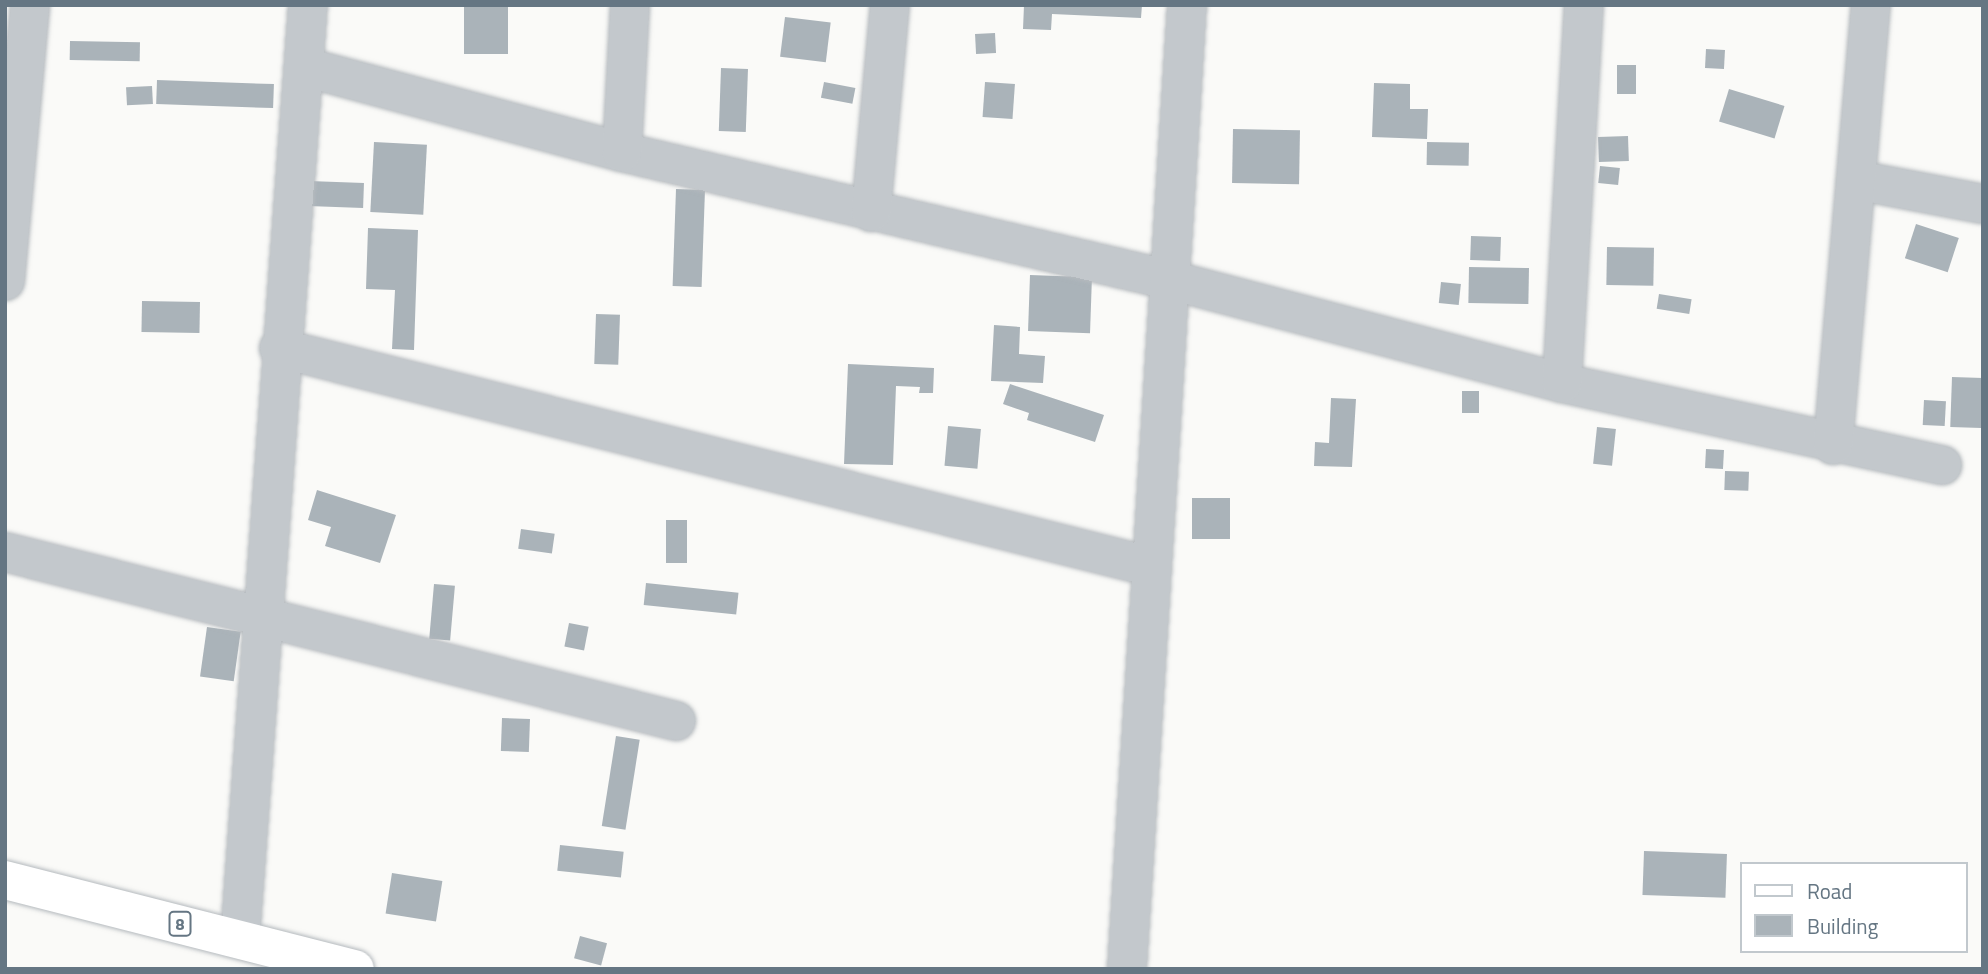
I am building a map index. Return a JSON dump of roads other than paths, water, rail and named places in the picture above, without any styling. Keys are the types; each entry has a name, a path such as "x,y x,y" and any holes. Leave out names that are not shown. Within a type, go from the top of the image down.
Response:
{"main road":[{"name":"8","path":"5,880 355,969"}],"street":[{"path":"5,281 30,5"},
{"path":"240,939 266,616 279,348 305,66 308,5"},
{"path":"622,152 630,5"},
{"path":"871,212 890,5"},
{"path":"1127,969 1187,5"},
{"path":"1562,383 1584,5"},
{"path":"1833,445 1871,5"},
{"path":"305,66 622,152 1170,280 1562,383 1833,445 1942,465"},
{"path":"1856,180 1983,204"},
{"path":"279,348 1152,567"},
{"path":"5,552 676,721"}]}
